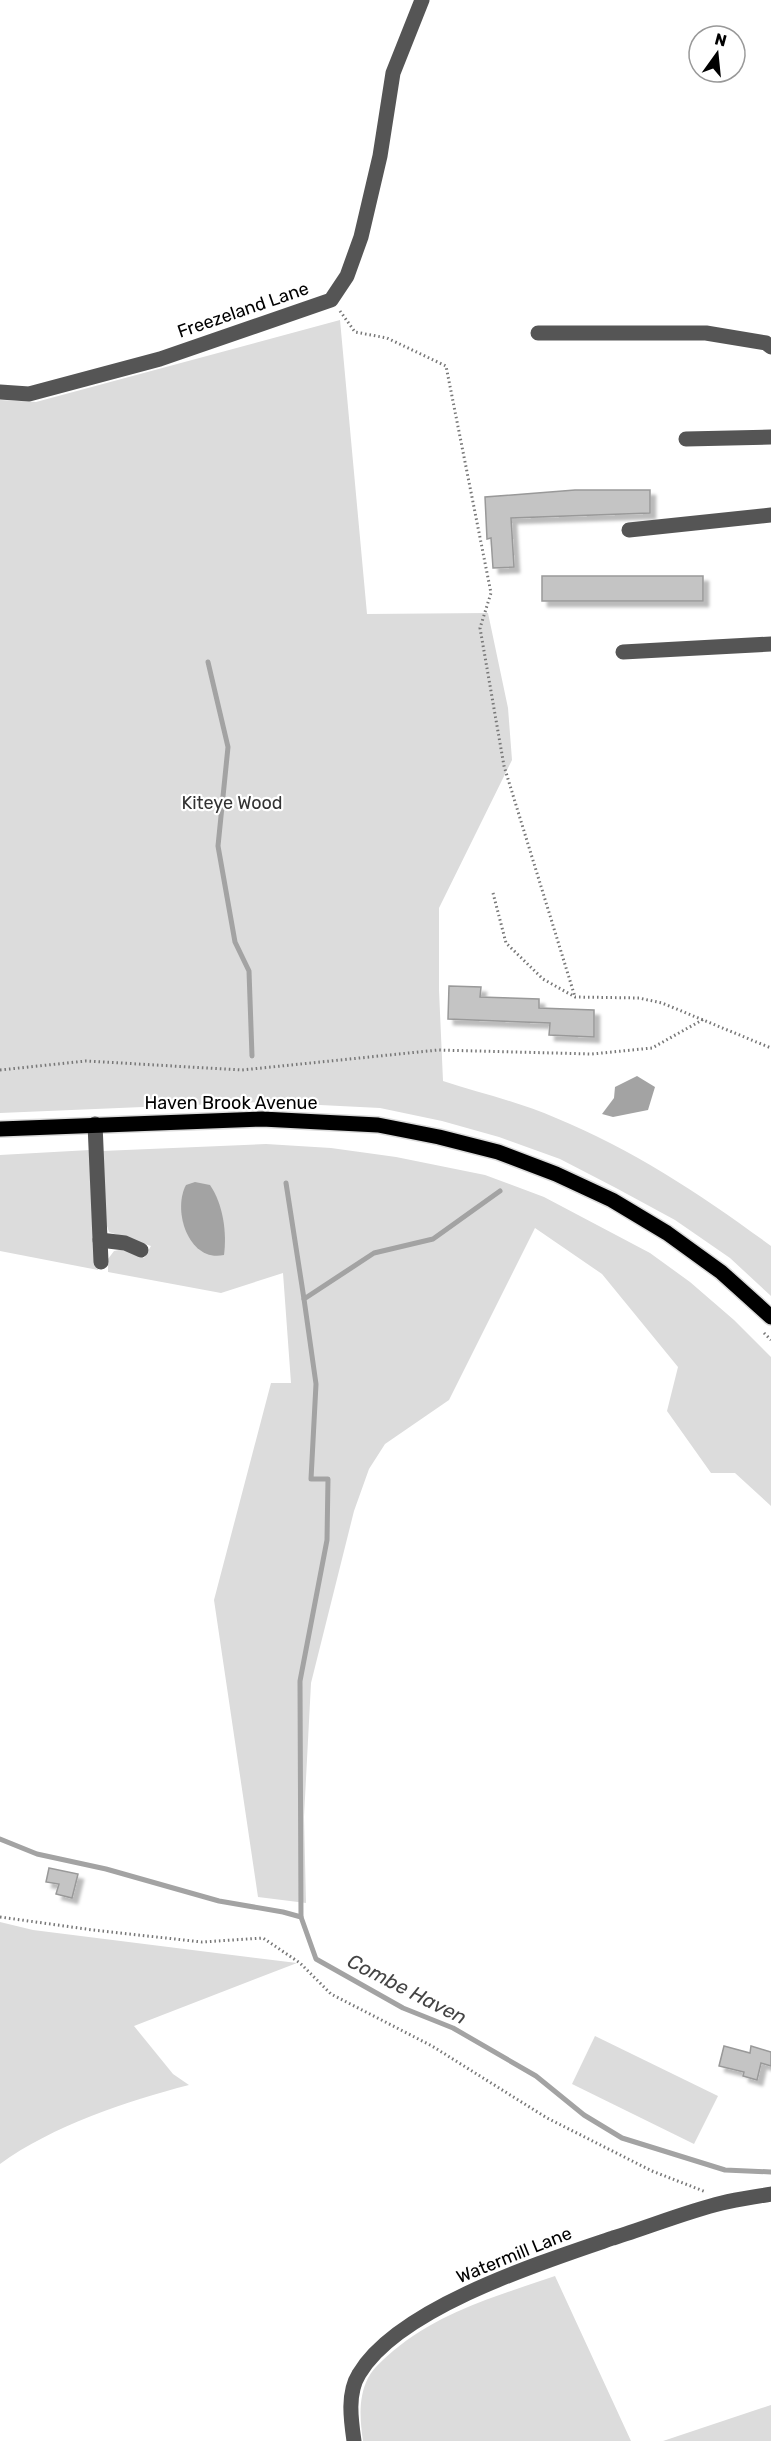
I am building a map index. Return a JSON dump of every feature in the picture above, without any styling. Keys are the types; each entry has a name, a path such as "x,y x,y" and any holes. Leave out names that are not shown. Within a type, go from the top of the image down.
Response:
{"main road":[{"name":"Haven Brook Avenue","path":"0,1129 262,1119 378,1125 439,1137 498,1152 556,1174 612,1200 667,1233 721,1272 771,1317"}],"street":[{"name":"Freezeland Lane","path":"0,392 29,394 160,359 332,300 347,276 362,237 380,156 393,73 422,0"},
{"path":"538,333 706,333 766,343 771,347"},
{"path":"686,439 771,437"},
{"path":"629,530 771,515"},
{"path":"623,652 771,644"},
{"path":"95,1124 101,1262"},
{"path":"100,1240 125,1244 141,1250"},
{"name":"Watermill Lane","path":"354,2441 350,2415 352,2395 358,2374 378,2351 415,2321 449,2302 548,2260 721,2203 771,2194"}],"path":[{"path":"332,300 355,332 387,338 446,366 491,593 480,628 504,766 575,997"},
{"path":"493,893 506,944 543,979 575,997 639,998 662,1003 704,1018 771,1048"},
{"path":"0,1070 86,1060 242,1070 438,1050 592,1054 652,1048 704,1018"},
{"path":"764,1332 771,1340"},
{"path":"0,1917 202,1942 263,1938 300,1963 331,1994 432,2046 547,2118 652,2171 703,2189 721,2203"}],"green space":[{"name":"Kiteye Wood","path":"340,320 367,614 488,613 508,708 512,760 439,908 439,990 443,1081 528,1107 585,1131 640,1159 720,1209 771,1246 771,1296 730,1258 675,1220 616,1188 560,1159 499,1137 442,1121 380,1108 260,1102 0,1113 0,400 36,402"},
{"path":"266,1144 331,1148 396,1157 485,1175 544,1197 650,1253 690,1282 734,1320 771,1357 771,1506 735,1473 711,1473 667,1411 678,1367 602,1274 535,1228 449,1400 385,1444 369,1469 354,1511 311,1683 304,1817 306,1903 258,1897 214,1600 271,1383 291,1383 283,1273 221,1293 108,1272 108,1259 114,1251 124,1249 144,1258 151,1246 109,1232 105,1220 102,1151"},
{"path":"90,1150 98,1270 0,1251 0,1155"},
{"path":"0,1922 33,1930 297,1963 134,2026 173,2074 189,2085 91,2116 43,2138 0,2164"},
{"path":"595,2036 718,2096 694,2144 572,2084"},
{"path":"555,2276 631,2441 363,2441 361,2409 363,2393 368,2378 379,2363 411,2337 450,2315"},
{"path":"771,2405 771,2441 663,2441"}],"shaded area":[{"path":"637,1076 655,1087 648,1110 613,1117 602,1114 614,1098 615,1087"},
{"path":"195,1182 210,1185 218,1201 225,1237 224,1255 212,1255 201,1251 187,1233 181,1208 182,1196 186,1185"}],"building":[{"path":"575,490 650,490 650,513 511,518 514,567 493,568 491,538 487,539 485,497"},
{"path":"542,576 703,576 703,601 542,601"},
{"path":"449,986 481,987 480,997 539,999 539,1008 594,1010 594,1037 549,1035 550,1023 448,1019"},
{"path":"49,1868 78,1874 72,1898 56,1894 59,1884 46,1882"},
{"path":"724,2046 750,2053 751,2046 771,2052 771,2066 761,2063 757,2080 743,2076 744,2072 719,2066"}],"waterway":[{"path":"208,662 228,747 218,846 235,942 249,971 252,1056"},
{"path":"286,1183 304,1299"},
{"path":"301,1917 300,1681 327,1540 328,1479 311,1479 316,1384 304,1299 374,1253 433,1239 500,1191"},
{"name":"Combe Haven","path":"0,1839 37,1854 106,1869 219,1901 301,1917 316,1959 403,2008 453,2028 536,2076 584,2115 622,2138 725,2170 771,2172"}]}
